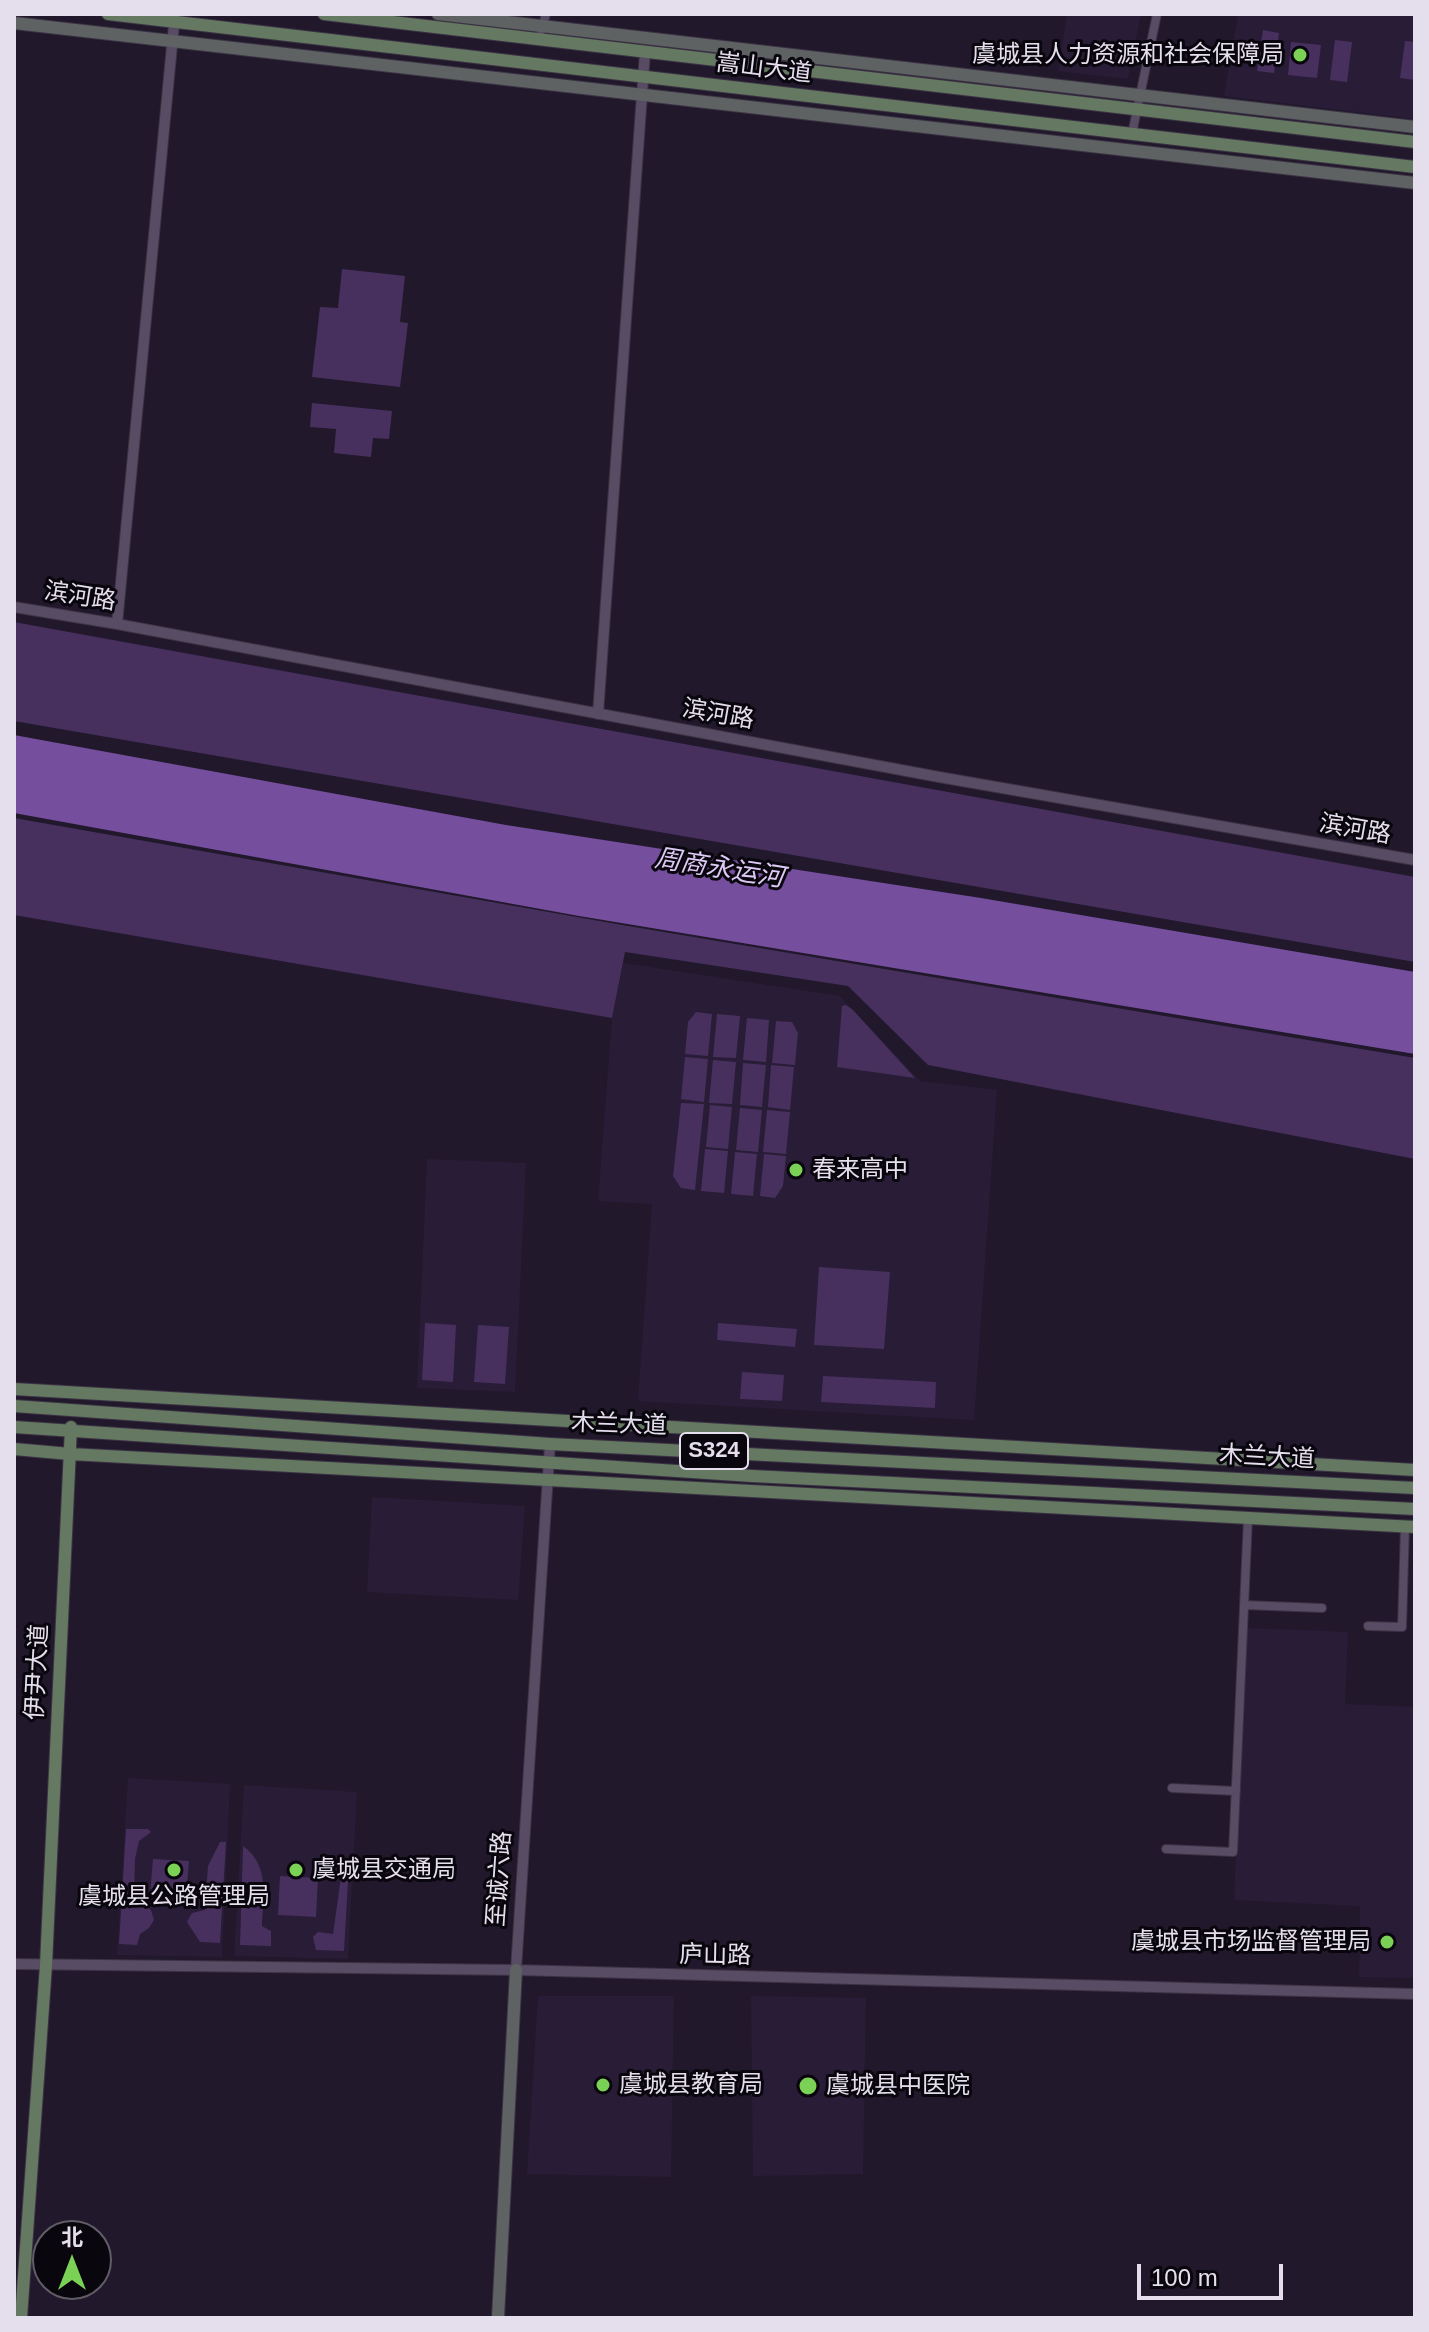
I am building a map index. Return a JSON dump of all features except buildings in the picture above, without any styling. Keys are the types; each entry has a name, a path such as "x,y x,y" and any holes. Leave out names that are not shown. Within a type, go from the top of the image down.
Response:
{"main road":[{"name":"嵩山大道","path":"108,14 175,18 1415,167"},
{"name":"嵩山大道","path":"324,14 542,26 645,52 1415,142"},
{"path":"438,14 1415,127"},
{"path":"14,23 1415,183"},
{"path":"14,1389 1415,1470"},
{"name":"木兰大道","path":"14,1406 550,1444 1415,1488"},
{"name":"伊尹大道","path":"21,2318 46,1965 71,1412"},
{"name":"木兰大道","path":"14,1427 549,1464 1415,1509"},
{"path":"14,1449 548,1481 1410,1526"},
{"name":"至诚六路","path":"498,2318 516,1970"}],"street":[{"path":"1132,134 1157,14"},
{"path":"117,624 175,18"},
{"path":"598,714 645,52"},
{"name":"滨河路","path":"14,607 955,780 1415,860"},
{"name":"至诚六路","path":"516,1970 550,1444"},
{"path":"1166,1849 1233,1852 1248,1518"},
{"path":"1368,1626 1402,1627 1410,1526"},
{"path":"1244,1605 1322,1608"},
{"path":"1172,1788 1236,1791"},
{"name":"庐山路","path":"14,1964 516,1970 1415,1994"}],"shaded area":[{"path":"1067,14 1141,14 1128,79 1058,71"},
{"name":"虞城县人力资源和社会保障局","path":"1238,14 1415,14 1415,119 1224,96"},
{"path":"1263,30 1279,33 1274,73 1257,71"},
{"path":"1335,40 1352,42 1347,82 1330,80"},
{"path":"1405,41 1415,42 1415,80 1400,78"},
{"path":"1291,42 1321,45 1317,78 1288,75"},
{"path":"342,269 405,276 400,322 408,323 400,387 312,377 320,307 338,308"},
{"path":"312,403 392,411 389,439 373,438 371,457 334,453 336,429 310,427"},
{"path":"14,622 1415,877 1415,962 14,721"},
{"path":"14,818 628,926 1415,1058 1415,1159 928,1065 848,986 625,952 612,1018 14,915"},
{"name":"春来高中","path":"623,963 840,996 920,1081 997,1090 974,1420 638,1401 652,1204 598,1201 612,1018"},
{"path":"846,1005 915,1078 837,1067 842,1006"},
{"path":"696,1012 712,1014 708,1056 685,1054 688,1022"},
{"path":"717,1014 740,1016 736,1058 713,1057"},
{"path":"747,1018 769,1020 766,1062 743,1060"},
{"path":"776,1021 792,1022 798,1033 795,1065 772,1063"},
{"path":"685,1057 708,1059 704,1102 681,1099"},
{"path":"713,1060 736,1062 732,1104 709,1103"},
{"path":"743,1063 766,1065 762,1107 740,1105"},
{"path":"771,1065 794,1067 790,1110 768,1107"},
{"path":"681,1103 704,1104 695,1190 681,1188 673,1176"},
{"path":"710,1105 732,1107 728,1149 706,1147"},
{"path":"740,1108 762,1110 758,1152 736,1150"},
{"path":"767,1110 790,1112 786,1154 763,1152"},
{"path":"705,1149 728,1151 724,1193 701,1191"},
{"path":"735,1152 757,1154 753,1196 731,1194"},
{"path":"764,1154 786,1156 783,1186 775,1198 760,1196"},
{"path":"427,1159 526,1163 515,1392 417,1388"},
{"path":"819,1267 890,1272 884,1349 814,1345"},
{"path":"425,1323 456,1325 453,1382 422,1380"},
{"path":"718,1323 797,1329 795,1347 717,1340"},
{"path":"478,1325 509,1327 505,1384 474,1382"},
{"path":"742,1372 784,1375 782,1401 740,1399"},
{"path":"823,1376 936,1382 935,1408 821,1402"},
{"path":"372,1497 525,1506 518,1600 367,1592"},
{"path":"1245,1628 1348,1632 1345,1704 1415,1707 1415,1978 1359,1977 1360,1906 1234,1900"},
{"name":"虞城县公路管理局","path":"128,1778 230,1784 222,1957 117,1955"},
{"name":"虞城县交通局","path":"244,1785 357,1792 348,1959 234,1956"},
{"path":"126,1829 148,1829 151,1832 139,1841 134,1895 151,1910 154,1920 140,1934 137,1945 119,1944"},
{"path":"220,1842 226,1842 220,1943 200,1942 187,1922 192,1913 205,1910 208,1866"},
{"path":"243,1846 258,1862 261,1872 264,1893 262,1926 271,1931 271,1946 240,1945"},
{"path":"153,1859 189,1861 186,1898 150,1895"},
{"path":"349,1866 344,1951 316,1950 313,1937 318,1932 333,1934 342,1870"},
{"path":"280,1876 318,1878 316,1917 278,1915"},
{"name":"虞城县教育局","path":"538,1996 674,1996 671,2177 527,2174"},
{"name":"虞城县中医院","path":"751,1996 866,1998 863,2174 753,2176"}],"water":[{"name":"周商永运河","path":"14,735 506,825 981,898 1415,972 1415,1054 579,916 14,813"}],"place":[{"name":"虞城县人力资源和社会保障局","path":"1300,55"},
{"name":"春来高中","path":"796,1170"},
{"name":"虞城县公路管理局","path":"174,1870"},
{"name":"虞城县交通局","path":"296,1870"},
{"name":"虞城县市场监督管理局","path":"1387,1942"},
{"name":"虞城县教育局","path":"603,2085"},
{"name":"虞城县中医院","path":"808,2086"}]}
